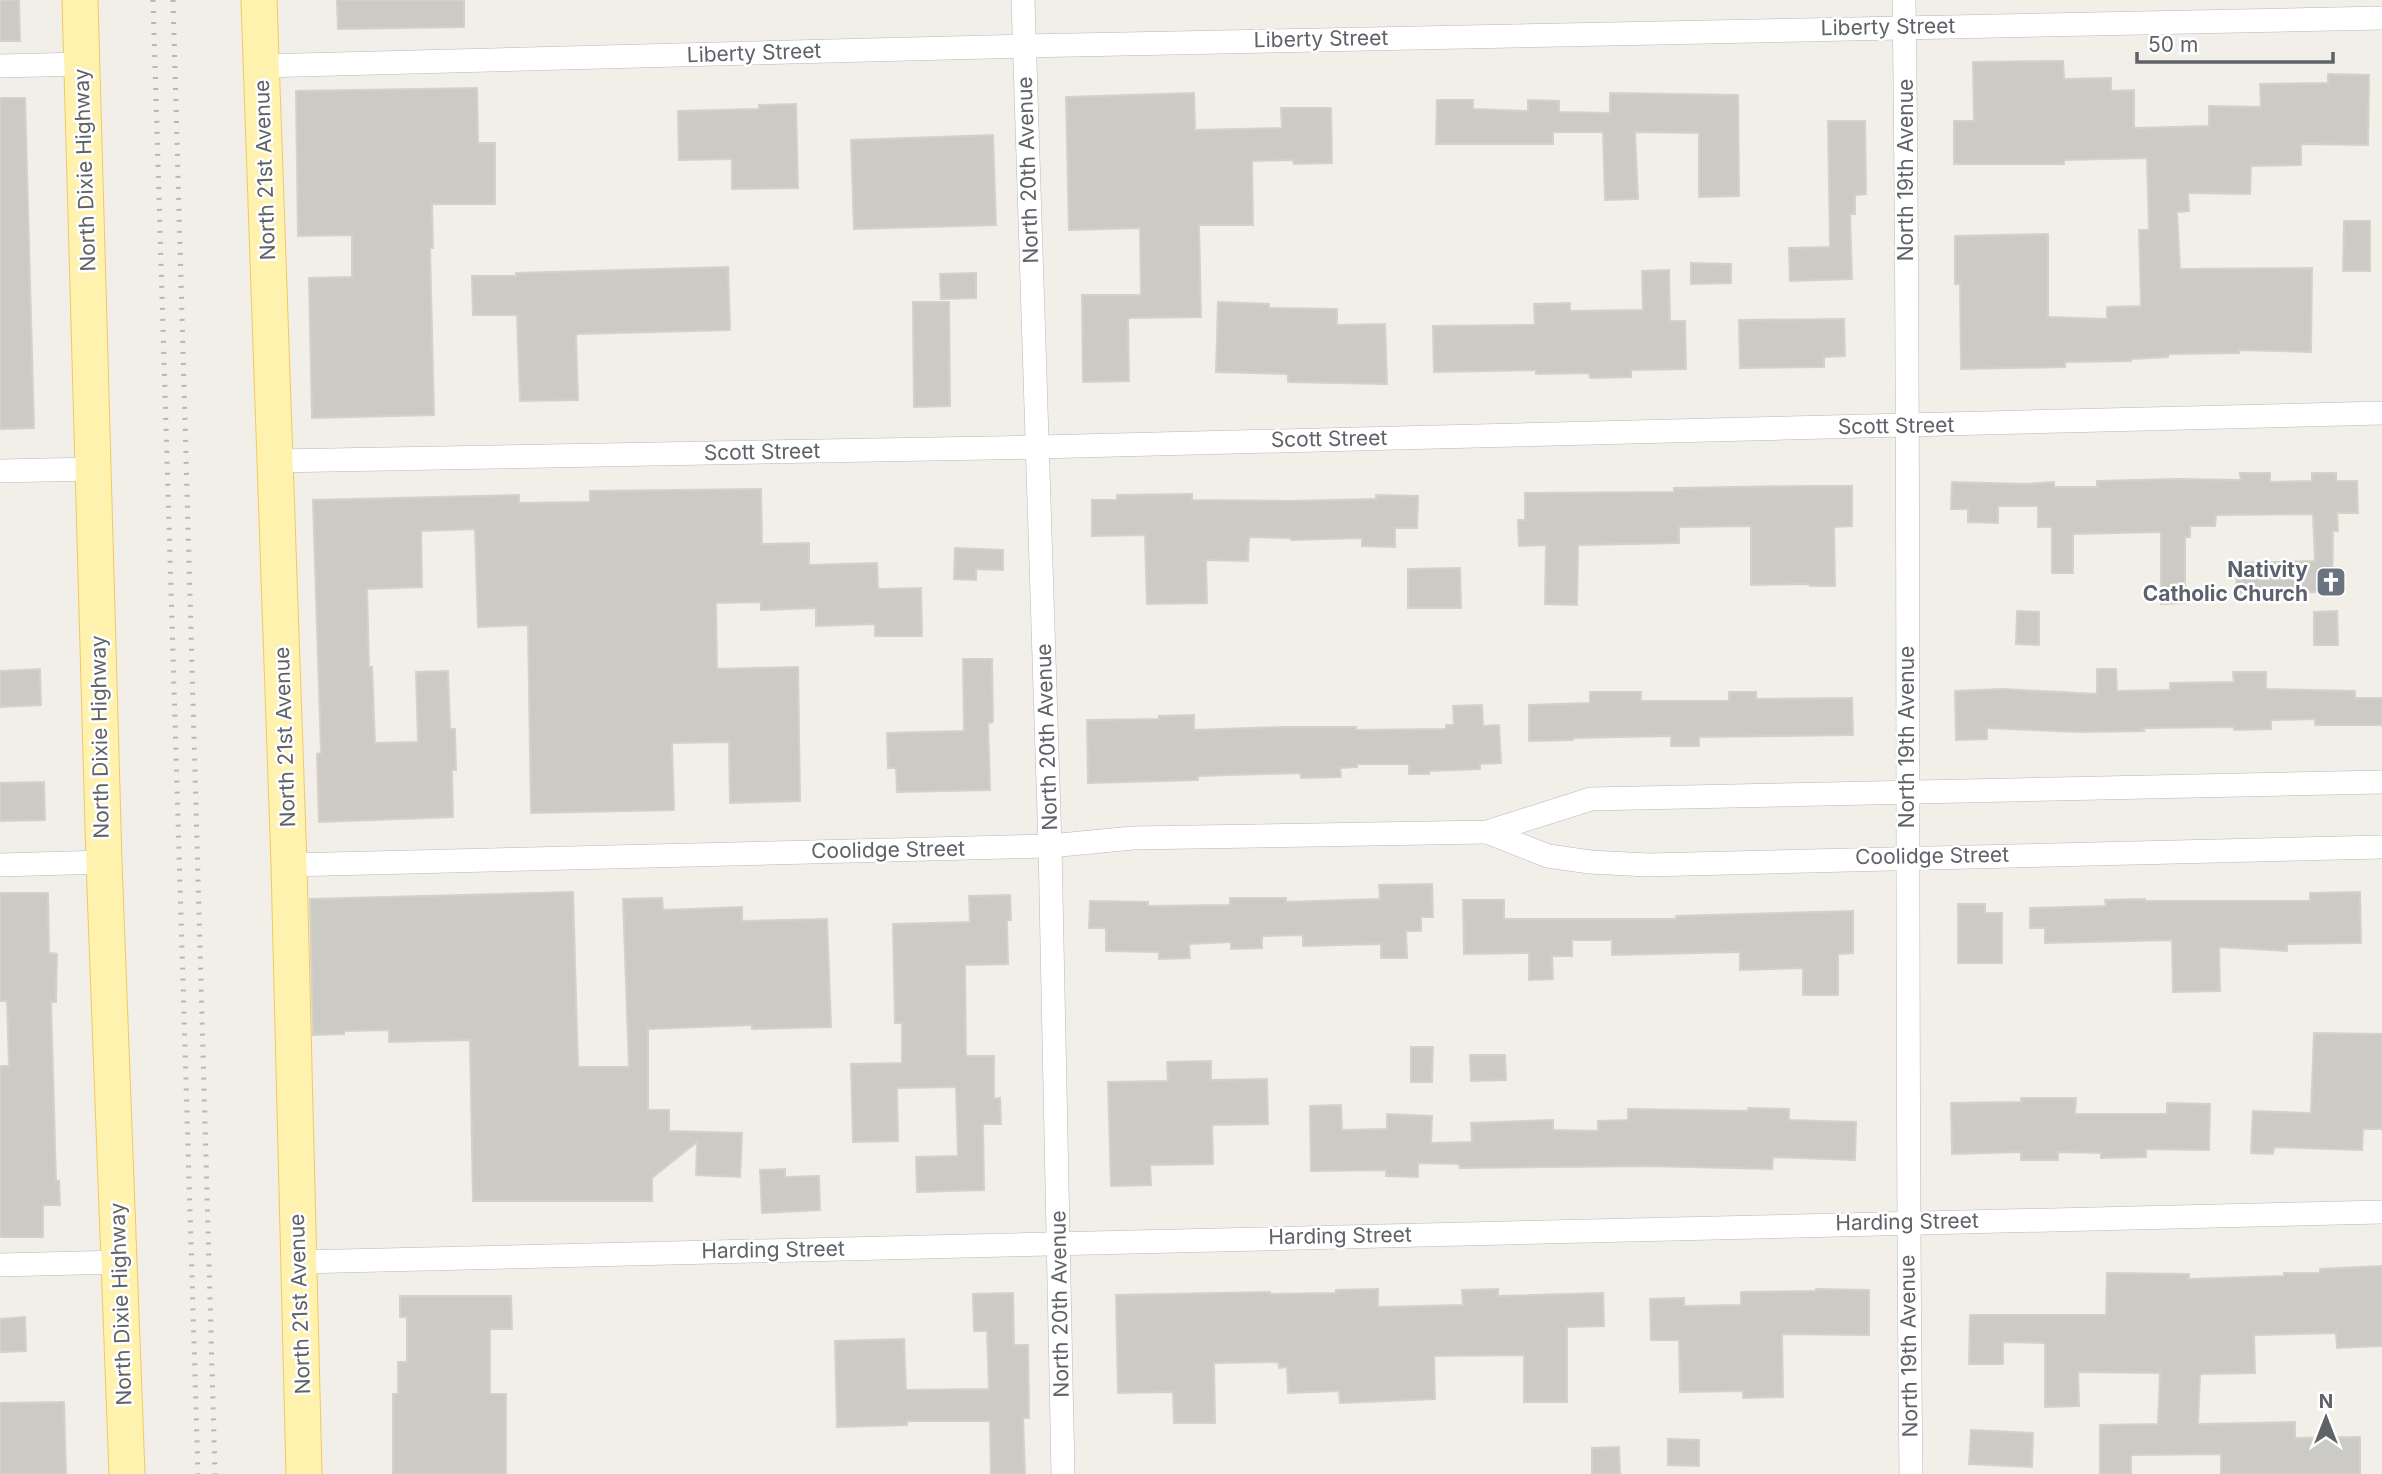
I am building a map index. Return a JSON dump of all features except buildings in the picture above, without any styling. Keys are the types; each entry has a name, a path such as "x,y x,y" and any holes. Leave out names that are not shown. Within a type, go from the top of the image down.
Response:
{"main road":[{"name":"North Dixie Highway","path":"80,0 104,862 127,1474"},
{"name":"North 21st Avenue","path":"259,0 289,865 304,1474"}],"street":[{"name":"North 20th Avenue","path":"1023,0 1051,846 1063,1474"},
{"name":"North 19th Avenue","path":"1904,0 1911,1474"},
{"name":"Liberty Street","path":"261,66 1024,46 2382,18"},
{"path":"0,66 82,64"},
{"name":"Scott Street","path":"275,461 1039,446 2382,413"},
{"path":"0,471 93,469"},
{"name":"Coolidge Street","path":"289,865 1051,846 1133,838 1488,832 1591,799 2382,782"},
{"name":"Coolidge Street","path":"1488,832 1548,856 1590,862 1648,864 2382,846"},
{"path":"0,865 104,862"},
{"name":"Harding Street","path":"299,1262 2382,1212"},
{"path":"0,1265 120,1262"}],"railway":[{"path":"153,0 198,1474"},
{"path":"173,0 215,1474"}],"place":[{"name":"Nativity Catholic Church","path":"2331,582"}]}
